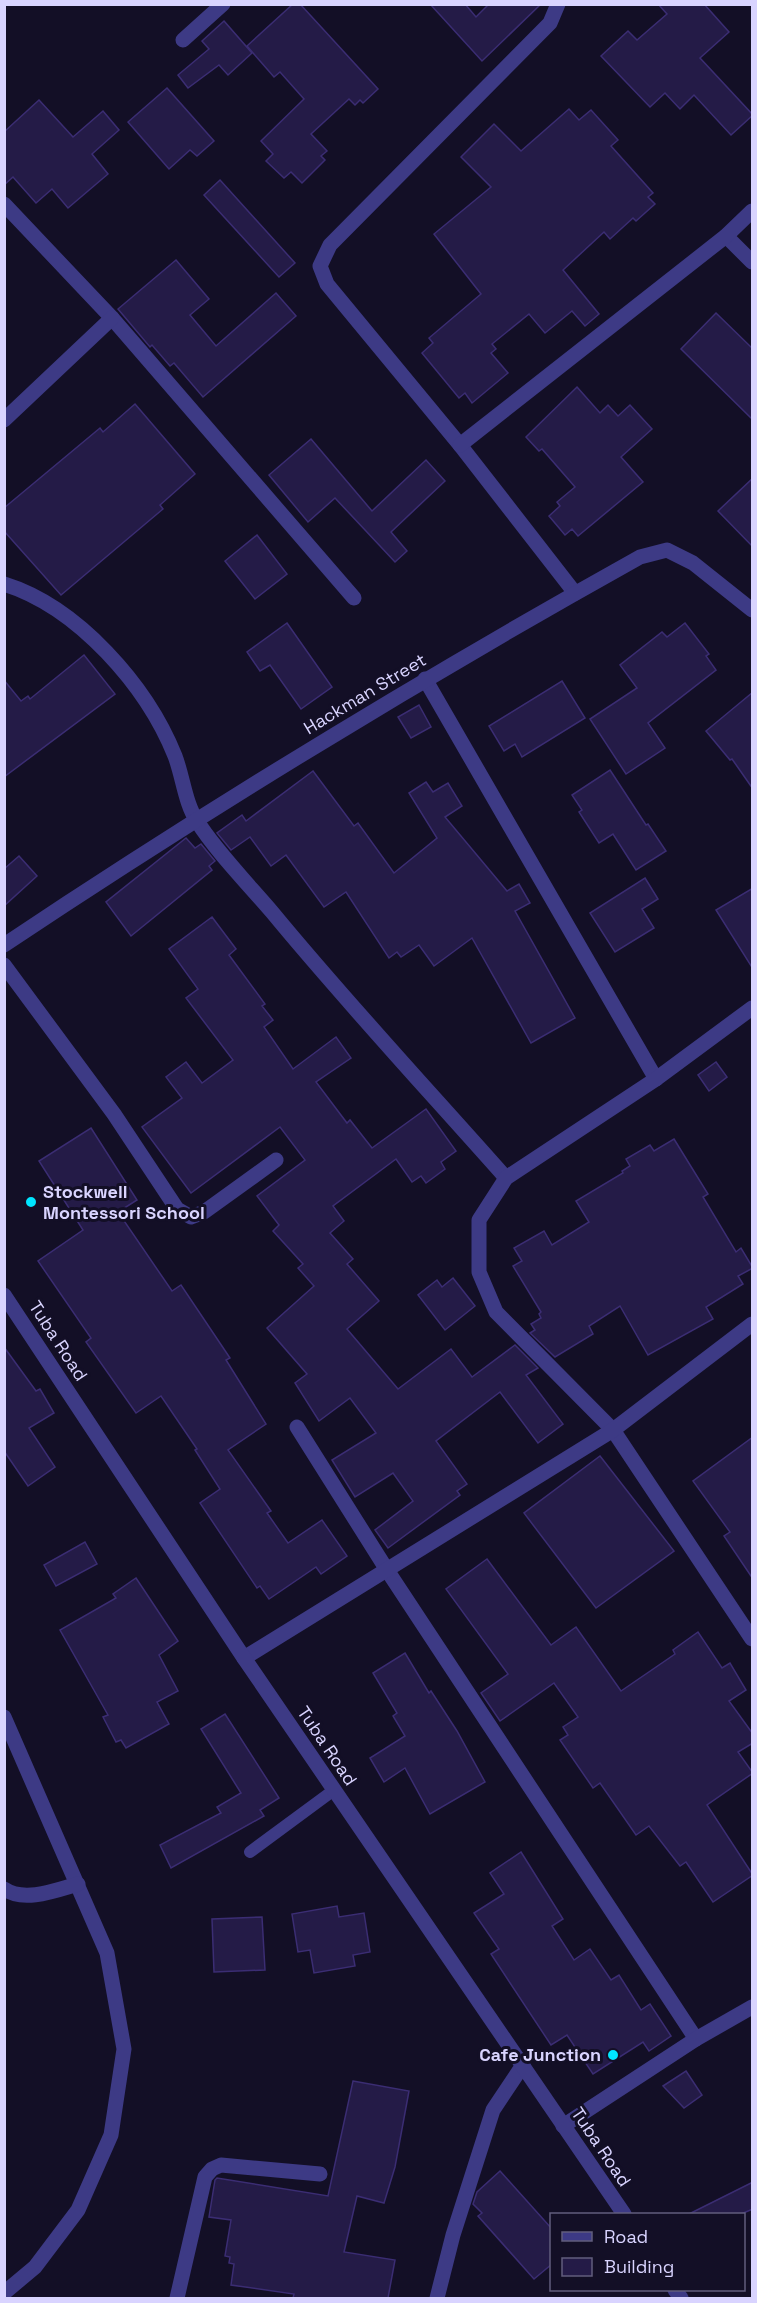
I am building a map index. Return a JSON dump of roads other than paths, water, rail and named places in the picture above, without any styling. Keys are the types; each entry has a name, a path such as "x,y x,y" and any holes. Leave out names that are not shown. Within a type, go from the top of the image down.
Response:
{"street":[{"path":"183,40 223,4"},
{"path":"558,4 550,23 330,245 320,266 327,284 460,444 575,593"},
{"path":"4,204 112,318 354,598"},
{"path":"460,444 726,236 753,211"},
{"path":"726,236 753,262"},
{"path":"4,420 112,318"},
{"name":"Hackman Street","path":"4,945 196,820 425,679 640,557 667,550 693,564 753,610"},
{"path":"4,584 23,590 56,608 95,638 146,703 175,755 196,820 296,942 506,1178"},
{"path":"425,679 656,1079"},
{"path":"4,964 114,1114 177,1209 192,1217 204,1212 276,1160"},
{"path":"753,1008 656,1079 506,1178 479,1220 479,1272 496,1312 613,1430 753,1639"},
{"name":"Tuba Road","path":"4,1295 244,1658 623,2213"},
{"path":"244,1658 613,1430 753,1324"},
{"path":"297,1427 387,1569 696,2040"},
{"path":"4,1716 107,1953 124,2049 111,2135 78,2210 35,2267 4,2292"},
{"path":"4,1889 10,1893 45,1894 78,1884"},
{"path":"563,2126 696,2040 753,2007"},
{"path":"437,2298 453,2235 493,2110 523,2065"},
{"path":"177,2298 205,2177 212,2169 221,2165 320,2174"}],"lane":[{"path":"250,1852 334,1790"}],"place":[{"name":"Stockwell Montessori School","path":"31,1202"},
{"name":"Cafe Junction","path":"613,2055"}]}
